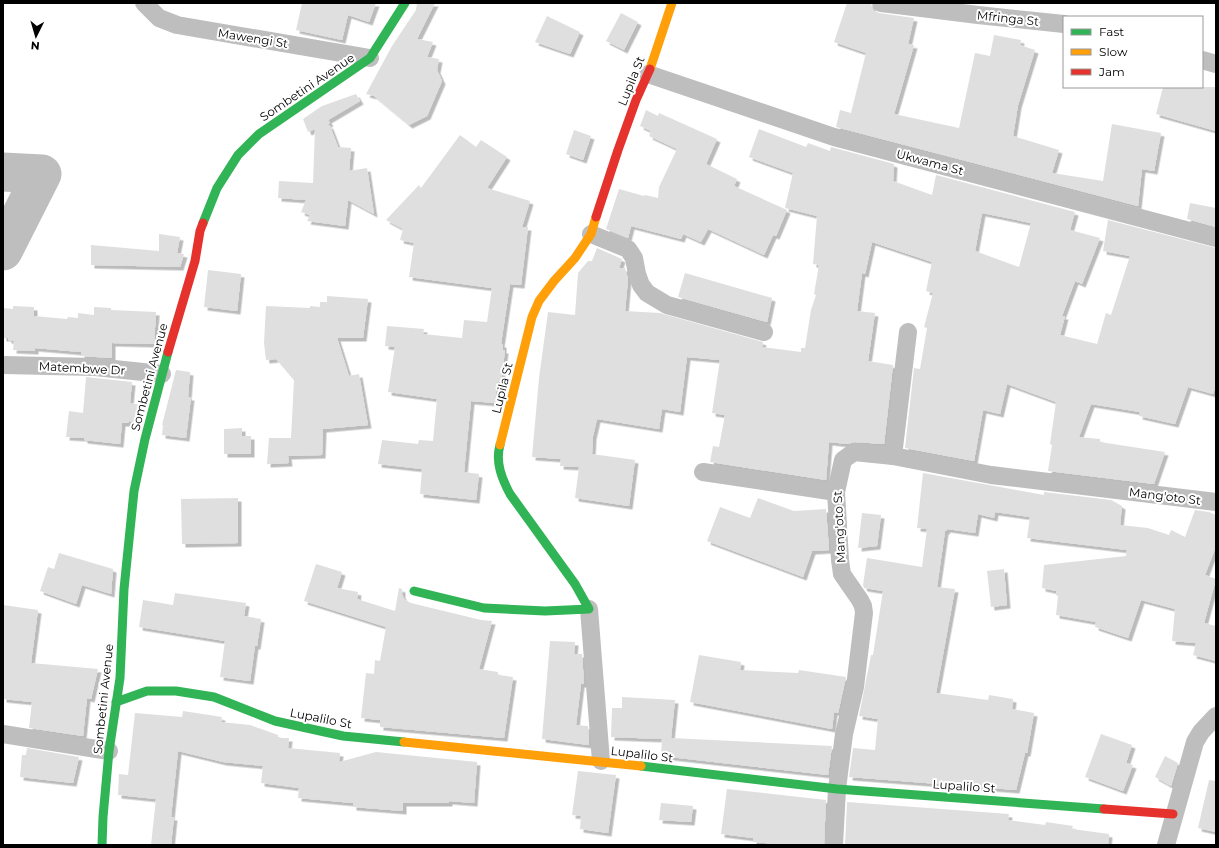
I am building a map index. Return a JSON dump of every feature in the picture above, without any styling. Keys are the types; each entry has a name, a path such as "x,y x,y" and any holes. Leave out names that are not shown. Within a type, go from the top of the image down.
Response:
{"street":[{"name":"Mawengi St","path":"144,3 159,18 177,25 370,58"},
{"name":"Sombetini Avenue","path":"102,845 109,751 120,678 124,589 134,490 145,439 162,374 195,261 200,231 217,188 238,155 259,134 370,58 405,3"},
{"name":"Lupila St","path":"589,609 574,584 510,494 502,479 498,465 498,451 532,317 539,301 554,281 575,258 591,234 618,150 636,100 648,74 672,3"},
{"name":"Mfringa St","path":"881,3 1063,24"},
{"path":"1203,60 1216,64"},
{"name":"Ukwama St","path":"648,74 834,137 1216,238"},
{"path":"591,234 628,249 634,258 641,285 647,293 667,305 764,332"},
{"path":"893,456 908,332"},
{"name":"Matembwe Dr","path":"3,365 95,367 162,374"},
{"name":"Mang'oto St","path":"834,845 837,789 844,734 855,687 864,613 860,600 842,574 836,492 843,460 854,452 893,456 991,475 1216,502"},
{"path":"703,472 836,492"},
{"path":"414,591 484,608 545,611 589,609 601,761"},
{"name":"Lupalilo St","path":"116,702 147,691 176,691 214,697 275,721 343,736 601,761 837,789 1173,814"},
{"path":"1166,845 1173,814 1195,742 1201,732 1216,716"},
{"path":"3,734 109,751"}],"building":[{"path":"302,3 376,3 369,22 348,15 342,40 296,30"},
{"path":"417,3 435,3 417,39 433,42 427,57 439,59 437,70 442,81 427,116 409,125 374,96 366,94 392,46 416,10"},
{"path":"847,3 871,3 874,11 879,13 914,18 908,44 914,45 894,114 959,128 975,53 990,56 994,35 1021,40 1020,45 1035,50 1018,105 1013,136 1059,150 1052,173 1103,181 1112,124 1161,133 1154,171 1142,169 1138,206 836,127 840,110 851,113 866,53 834,42"},
{"path":"621,13 638,22 624,50 606,41"},
{"path":"547,16 580,32 570,54 535,42"},
{"path":"1216,87 1216,131 1156,114 1163,88"},
{"path":"356,94 360,101 328,120 330,123 327,124 330,126 338,147 351,148 349,171 367,168 374,214 348,200 345,226 307,221 310,215 301,212 306,200 278,198 279,181 313,183 315,129 308,132 303,119 322,106"},
{"path":"646,110 658,116 659,113 717,139 706,164 737,179 734,186 787,210 776,236 773,235 764,255 708,229 701,242 683,234 681,239 631,226 628,238 606,229 619,189 658,198 659,187 677,149 649,136 651,131 640,126"},
{"path":"759,129 806,147 808,143 830,151 831,147 894,164 893,181 932,195 936,175 1075,212 1070,230 1100,238 1082,284 1075,281 1062,316 1065,316 1060,335 1097,344 1106,313 1111,315 1130,256 1103,251 1108,220 1216,248 1216,385 1213,394 1188,387 1175,424 1139,416 1140,412 1091,404 1079,437 1100,439 1100,442 1165,452 1154,484 1048,471 1056,402 1007,384 1000,414 983,410 974,461 905,448 914,368 920,369 927,328 924,327 933,293 926,291 932,262 872,242 865,274 862,273 857,311 875,313 868,361 893,365 884,444 855,442 847,444 829,442 826,480 710,462 713,446 719,447 725,415 712,413 720,360 687,357 680,412 662,409 659,429 597,419 593,436 592,454 635,460 629,506 575,498 579,467 560,466 561,459 532,457 539,378 548,312 575,315 578,273 588,261 592,261 597,248 622,259 619,268 625,268 628,279 625,311 660,313 763,342 762,347 801,352 801,348 805,348 811,310 816,295 814,294 819,265 813,264 817,216 785,208 793,173 749,157","holes":["982,213 1031,223 1019,267 975,251"]},
{"path":"574,130 591,136 583,160 566,154"},
{"path":"460,135 476,147 481,140 507,157 487,188 530,201 522,227 528,227 521,285 510,284 501,344 503,344 503,350 505,350 501,382 497,382 495,403 471,401 464,472 479,474 476,500 420,494 422,469 378,464 382,440 418,444 419,440 433,441 437,399 388,392 395,347 385,346 387,326 424,329 423,334 462,338 464,320 487,322 492,288 409,277 414,243 400,240 403,229 386,220 419,185 421,188"},
{"path":"1190,203 1216,208 1216,227 1187,219"},
{"path":"159,234 180,237 177,253 184,254 180,267 91,265 91,245 159,251"},
{"path":"208,270 241,274 237,311 204,307"},
{"path":"685,273 772,298 767,322 678,297"},
{"path":"327,296 368,299 363,338 337,338 349,376 359,374 368,425 323,429 322,455 288,456 289,463 267,464 269,438 291,438 294,380 276,359 266,360 264,343 266,306 320,307 320,302 327,302"},
{"path":"13,306 34,307 34,316 67,319 68,317 78,318 78,313 94,315 94,307 111,308 111,310 156,312 154,344 112,343 112,358 81,356 81,352 35,348 35,351 13,350 14,341 8,340 8,338 3,338 3,308 13,309"},
{"path":"176,370 190,372 188,397 191,397 186,438 162,435 162,425"},
{"path":"86,377 132,382 130,403 141,405 136,422 129,421 128,423 122,423 120,444 84,440 84,438 66,437 69,411 83,413"},
{"path":"242,428 242,436 251,436 251,454 224,454 224,429"},
{"path":"923,473 1044,495 1044,492 1111,500 1122,506 1120,525 1148,528 1169,535 1171,530 1185,537 1195,510 1209,512 1216,515 1216,546 1205,575 1216,579 1204,623 1216,626 1216,661 1193,655 1196,643 1172,641 1175,609 1141,600 1128,638 1095,627 1096,622 1056,615 1058,596 1056,595 1056,591 1042,588 1044,565 1126,556 1127,550 1027,538 1030,517 995,512 994,518 978,514 975,533 947,529 945,531 937,587 955,589 936,693 988,700 989,695 1013,699 1012,709 1034,713 1027,753 1025,753 1016,790 849,777 853,748 875,750 878,719 859,716 871,655 873,655 883,591 864,588 863,585 867,558 922,567 927,529 917,528"},
{"path":"238,498 238,543 182,544 181,499"},
{"path":"758,498 794,511 826,509 829,550 812,551 803,577 707,541 720,507 750,518"},
{"path":"862,513 881,515 877,546 858,548"},
{"path":"59,553 113,569 111,594 82,585 76,604 40,591 48,567 54,569"},
{"path":"316,564 342,572 337,588 358,592 357,599 395,611 399,588 402,589 402,595 405,600 411,603 481,620 492,621 479,669 498,672 498,675 513,677 504,738 380,727 380,720 361,718 366,673 374,674 375,660 380,661 386,627 304,601"},
{"path":"1004,569 1007,605 991,607 987,571"},
{"path":"175,593 246,603 244,616 261,619 250,681 220,677 225,641 139,627 143,600 173,605"},
{"path":"3,605 38,610 31,663 98,669 91,699 87,698 83,736 29,728 32,702 3,699"},
{"path":"550,641 575,642 574,654 582,654 584,684 581,684 576,725 588,726 589,745 542,739"},
{"path":"699,655 741,662 740,670 798,673 799,670 846,677 838,713 834,712 832,729 690,702"},
{"path":"622,697 675,700 671,738 832,746 828,775 661,756 662,739 611,737 612,708 622,708"},
{"path":"183,711 222,717 221,722 250,725 278,735 278,738 289,738 288,748 340,753 339,762 376,752 477,762 474,803 449,801 449,803 403,803 403,811 353,807 353,803 298,798 299,788 261,783 263,766 223,762 178,751 171,817 174,817 171,845 151,845 156,799 118,795 119,774 128,775 135,713 182,717"},
{"path":"1101,734 1132,745 1126,763 1133,765 1123,791 1085,777"},
{"path":"27,748 79,757 73,783 20,777 22,755 26,755"},
{"path":"1165,756 1178,763 1171,786 1155,777"},
{"path":"578,771 616,775 608,833 580,829 581,816 572,815"},
{"path":"1209,780 1216,781 1216,832 1198,828"},
{"path":"727,789 826,800 824,845 786,845 753,842 753,838 721,834"},
{"path":"847,802 1009,814 1008,820 1045,825 1046,822 1073,826 1072,829 1109,834 1108,845 845,845"},
{"path":"661,803 693,806 691,822 659,820"}],"waterway":[{"path":"3,172 42,174 3,251"}],"traffic: fast":[{"path":"203,223 217,188 238,155 259,134 370,58 405,3"},
{"path":"102,845 109,751 120,678 124,589 134,491 145,439 168,352"},
{"path":"414,591 484,608 545,611 589,609 575,584 510,494 500,470 498,458 500,445"},
{"path":"116,702 147,691 176,691 214,697 275,721 343,736 404,742"},
{"path":"641,766 837,789 1104,809"}],"traffic: slow":[{"path":"650,69 672,3"},
{"path":"500,445 532,317 539,301 554,281 575,258 591,234 596,217"},
{"path":"404,742 641,766"}],"traffic: jam":[{"path":"596,217 636,100 650,69"},
{"path":"168,352 195,261 200,231 203,223"},
{"path":"1104,809 1173,814"}]}
